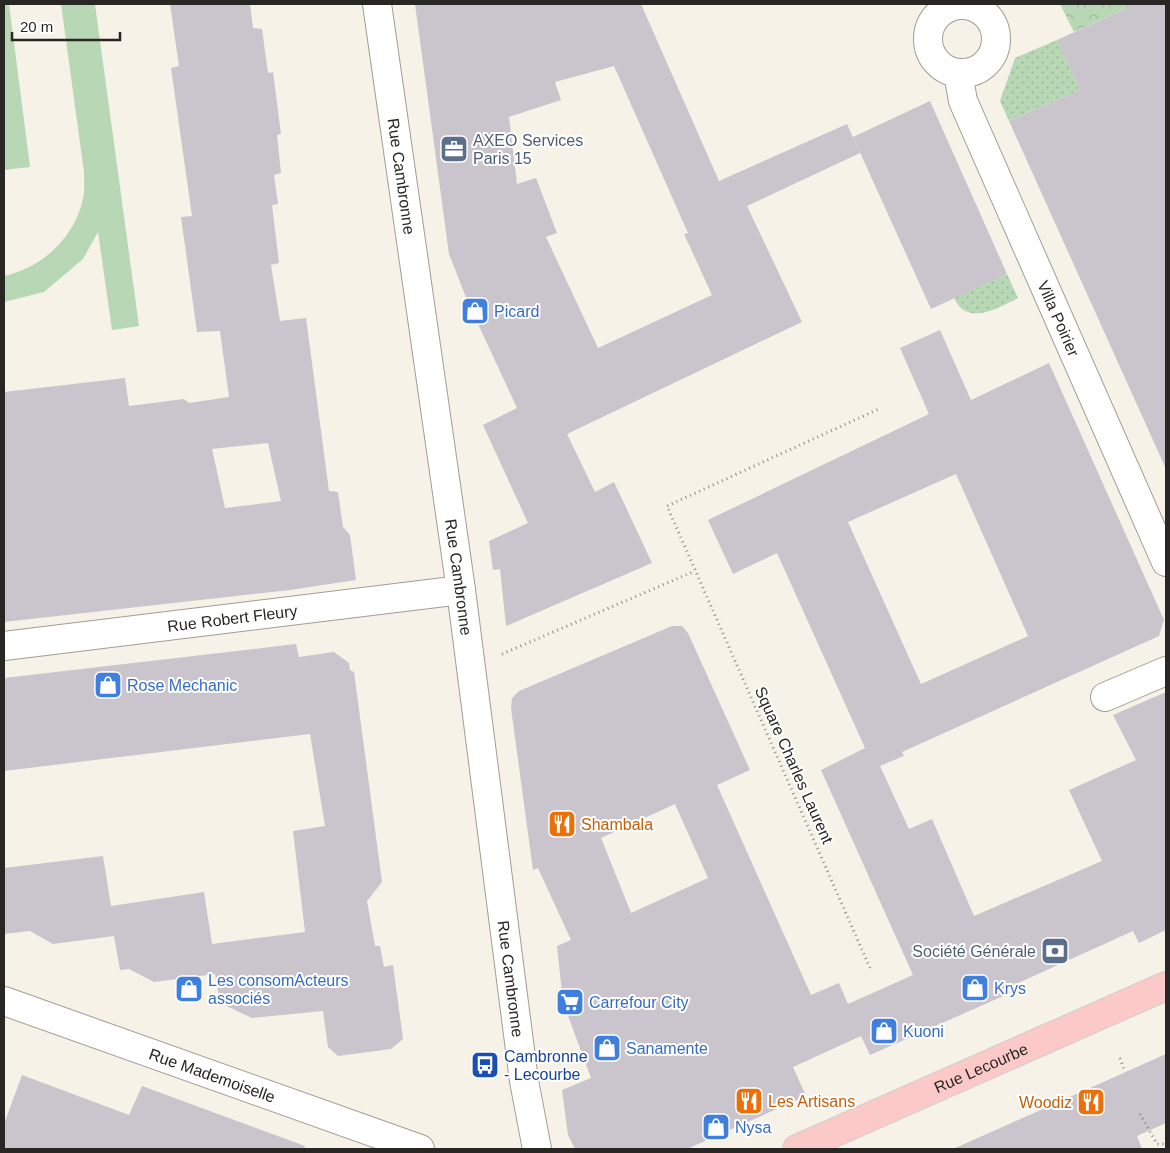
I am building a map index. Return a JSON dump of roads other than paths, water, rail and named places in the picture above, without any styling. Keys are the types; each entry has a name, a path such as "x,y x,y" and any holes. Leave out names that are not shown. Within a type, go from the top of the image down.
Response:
{"main road":[{"name":"Rue Lecourbe","path":"797,1149 1166,986"}],"street":[{"name":"Rue Cambronne","path":"377,4 461,590 523,1072 537,1149"},
{"path":"961,4 974,5 990,19 995,30 994,52 980,68 958,73 947,70 938,64 931,54 928,32 932,21 950,7 961,4"},
{"name":"Villa Poirier","path":"958,73 963,101 1166,562"},
{"name":"Rue Robert Fleury","path":"4,646 461,590"},
{"path":"1105,697 1166,671"},
{"name":"Rue Mademoiselle","path":"4,1002 420,1149"}],"place":[{"name":"AXEO Services Paris 15","path":"454,149"},
{"name":"Picard","path":"475,311"},
{"name":"Rose Mechanic","path":"108,685"},
{"name":"Shambala","path":"562,824"},
{"name":"Société Générale","path":"1055,951"},
{"name":"Krys","path":"975,988"},
{"name":"Les consomActeurs associés","path":"189,989"},
{"name":"Carrefour City","path":"570,1002"},
{"name":"Kuoni","path":"884,1031"},
{"name":"Sanamente","path":"607,1048"},
{"name":"Cambronne - Lecourbe","path":"485,1065"},
{"name":"Les Artisans","path":"749,1101"},
{"name":"Woodiz","path":"1091,1102"},
{"name":"Nysa","path":"716,1127"}]}
